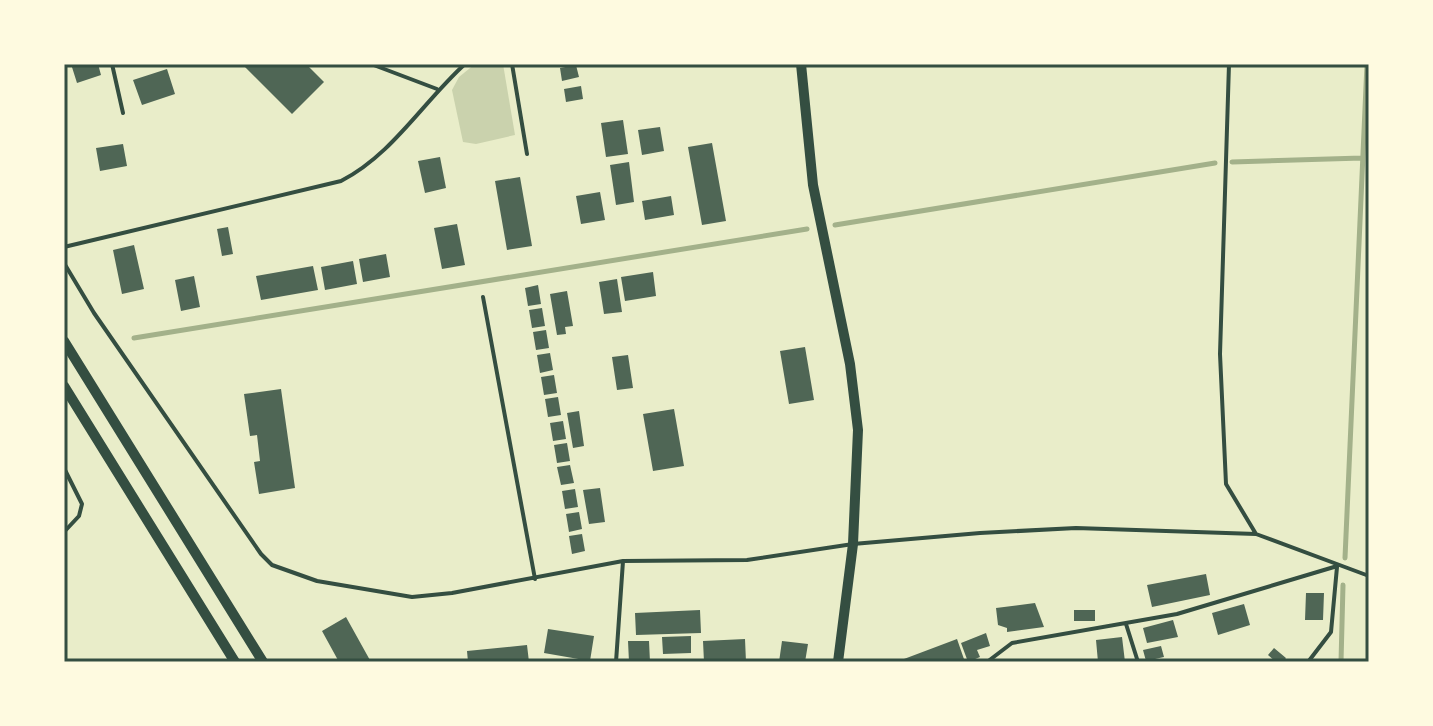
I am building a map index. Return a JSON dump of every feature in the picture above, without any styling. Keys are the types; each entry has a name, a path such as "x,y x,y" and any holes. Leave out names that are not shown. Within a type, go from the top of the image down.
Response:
{"street":[{"path":"801,64 813,185 856,398 858,430 853,544 838,662"},
{"path":"64,341 263,662"},
{"path":"64,386 235,662"}],"lane":[{"path":"112,64 123,113"},
{"path":"371,64 437,89"},
{"path":"64,247 341,181 378,156 437,89 465,64"},
{"path":"512,64 527,154"},
{"path":"1229,64 1222,237 1222,462 1231,495 1256,534"},
{"path":"64,263 125,359 261,554 272,565 317,581 412,597 535,579 623,561 747,560 853,544 1076,528 1256,534 1337,567 1369,576"},
{"path":"483,297 535,579"},
{"path":"64,468 82,504 79,516 64,532"},
{"path":"616,662 623,561"},
{"path":"987,662 1012,643 1126,624 1238,598 1337,567"},
{"path":"1308,662 1331,632 1337,567"},
{"path":"1126,624 1138,662"}],"green space":[{"path":"475,64 503,64 515,135 476,144 463,142 452,90 459,77"}],"building":[{"path":"71,64 98,64 101,75 77,83"},
{"path":"242,64 306,64 324,82 292,114"},
{"path":"576,65 579,77 562,81 560,68"},
{"path":"167,69 175,94 142,105 133,80"},
{"path":"581,86 583,99 566,102 564,89"},
{"path":"623,120 628,154 606,157 601,123"},
{"path":"660,127 664,151 642,155 638,130"},
{"path":"712,143 726,221 702,225 688,147"},
{"path":"123,144 127,166 100,171 96,148"},
{"path":"440,157 446,188 425,193 418,161"},
{"path":"629,162 634,202 616,205 610,165"},
{"path":"520,177 532,246 507,250 495,181"},
{"path":"600,192 605,220 581,224 576,196"},
{"path":"671,196 674,215 645,220 642,201"},
{"path":"457,224 465,265 442,269 434,228"},
{"path":"228,227 233,254 222,256 217,229"},
{"path":"134,245 144,289 122,294 113,250"},
{"path":"386,254 390,277 363,282 359,259"},
{"path":"353,261 357,284 325,290 321,267"},
{"path":"313,266 318,290 261,300 256,276"},
{"path":"653,272 656,296 625,301 621,277"},
{"path":"194,276 200,307 181,311 175,280"},
{"path":"617,279 622,312 604,314 599,282"},
{"path":"538,285 541,304 528,306 525,288"},
{"path":"567,291 573,326 565,327 566,334 557,335 550,294"},
{"path":"542,308 545,326 532,328 529,310"},
{"path":"546,330 549,348 536,350 533,332"},
{"path":"805,347 814,400 789,404 780,351"},
{"path":"550,353 553,370 540,373 537,355"},
{"path":"628,355 633,388 617,390 612,357"},
{"path":"554,375 557,393 544,395 541,377"},
{"path":"281,389 295,488 259,494 254,462 260,461 257,435 250,436 244,394"},
{"path":"558,397 561,415 548,417 545,399"},
{"path":"674,409 684,466 653,471 643,414"},
{"path":"579,411 584,446 573,448 567,413"},
{"path":"563,421 566,439 553,441 550,423"},
{"path":"567,443 570,461 557,463 554,445"},
{"path":"570,465 574,483 561,485 557,467"},
{"path":"600,488 605,522 589,524 583,490"},
{"path":"575,489 578,507 565,509 562,491"},
{"path":"579,512 582,529 569,532 566,514"},
{"path":"582,534 585,551 572,554 569,536"},
{"path":"1206,574 1210,595 1152,607 1147,585"},
{"path":"1306,593 1324,593 1323,620 1305,620"},
{"path":"1035,603 1044,627 1007,632 1007,628 998,625 996,608"},
{"path":"1244,604 1250,625 1218,635 1212,613"},
{"path":"700,610 701,633 636,635 635,613"},
{"path":"1074,610 1095,610 1095,621 1074,621"},
{"path":"346,617 371,662 339,662 322,631"},
{"path":"1173,620 1178,637 1147,643 1143,628"},
{"path":"548,629 594,636 590,661 544,653"},
{"path":"986,633 990,646 977,650 980,657 968,662 961,643"},
{"path":"691,636 691,653 663,654 662,637"},
{"path":"1122,637 1125,662 1098,662 1096,640"},
{"path":"745,639 746,662 704,662 703,641"},
{"path":"957,639 965,662 896,662"},
{"path":"628,641 649,641 650,662 629,662"},
{"path":"782,641 808,644 805,662 779,662"},
{"path":"527,645 529,662 468,662 467,651"},
{"path":"1161,646 1164,657 1146,661 1143,650"},
{"path":"1274,648 1286,658 1283,662 1276,662 1268,655"}],"waterway":[{"path":"1345,558 1367,64"},
{"path":"1232,162 1362,158"},
{"path":"835,225 1215,163"},
{"path":"134,338 807,229"},
{"path":"1341,662 1343,585"}]}
